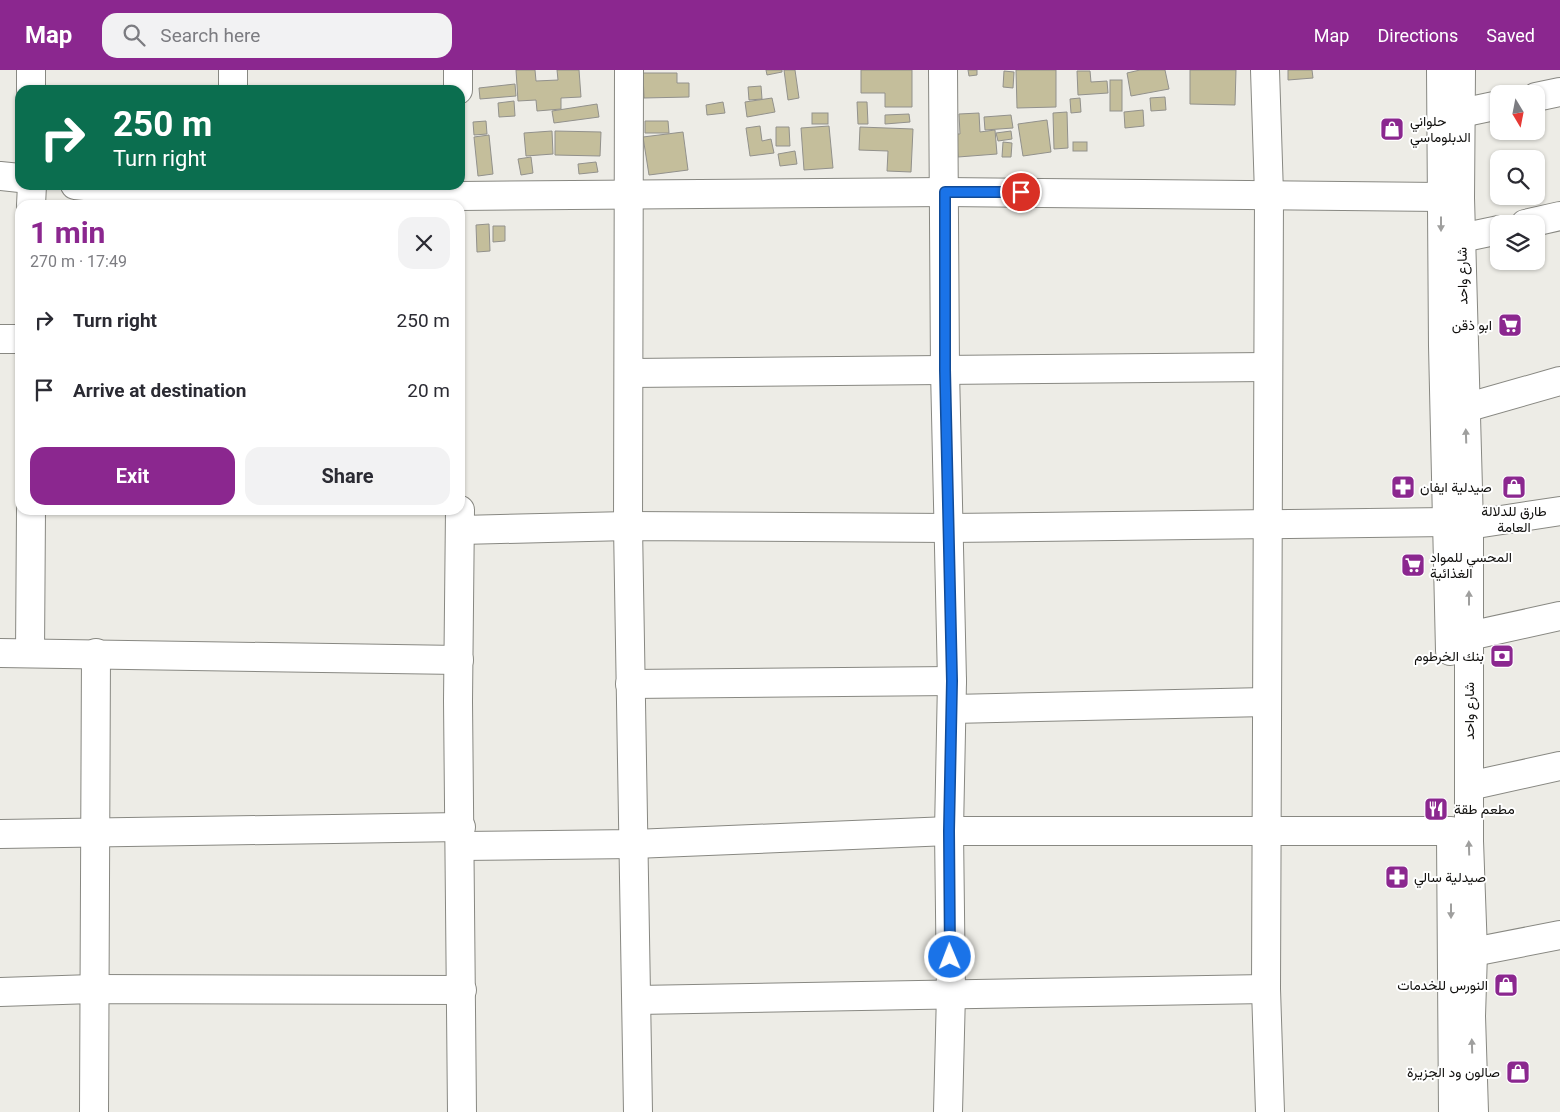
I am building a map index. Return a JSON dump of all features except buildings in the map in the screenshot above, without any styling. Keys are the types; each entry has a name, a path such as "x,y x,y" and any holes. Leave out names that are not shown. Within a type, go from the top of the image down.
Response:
{"street":[{"path":"30,70 31,85"},
{"path":"233,70 234,85"},
{"path":"458,70 458,85"},
{"path":"629,70 627,194 630,373 628,526 638,1112"},
{"path":"942,70 945,192 945,370 952,681 949,831 951,993 948,1112"},
{"path":"1265,70 1269,194 1266,989 1270,1112"},
{"name":"شارع واحد","path":"1441,70 1441,197 1453,346 1458,524 1469,636 1469,786 1473,952 1461,1017"},
{"name":"شارع واحد","path":"1461,70 1461,238 1453,346 1465,408 1458,524 1451,831 1464,1106"},
{"path":"1545,95 1560,92"},
{"path":"1461,113 1490,107"},
{"path":"0,176 15,178"},
{"path":"125,190 155,193 234,195 945,192 1441,197"},
{"path":"1545,219 1560,216"},
{"path":"1461,238 1490,232"},
{"path":"0,339 15,339"},
{"path":"630,373 1267,367"},
{"path":"1465,408 1560,381"},
{"path":"462,1112 460,520 628,526 949,528 1458,524 1560,511"},
{"path":"30,653 31,515"},
{"path":"1469,636 1560,616"},
{"path":"0,653 459,660"},
{"path":"94,1112 93,989 97,834 96,653"},
{"path":"630,684 952,681"},
{"path":"952,709 1266,702"},
{"path":"1469,786 1560,766"},
{"path":"0,834 461,837 634,844 949,831 1451,831"},
{"path":"1473,952 1560,935"},
{"path":"0,992 93,989 462,990"},
{"path":"637,1000 951,993 1266,989"}],"place":[{"name":"حلواني الدبلوماسي","path":"1392,129"},
{"name":"ابو ذقن","path":"1510,325"},
{"name":"صيدلية ايفان","path":"1403,487"},
{"name":"طارق للدلالة العامة","path":"1514,487"},
{"name":"المحسي للمواد الغذائية","path":"1413,565"},
{"name":"بنك الخرطوم","path":"1502,656"},
{"name":"مطعم طقة","path":"1436,809"},
{"name":"صيدلية سالي","path":"1397,877"},
{"name":"النورس للخدمات","path":"1506,985"},
{"name":"صالون ود الجزيرة","path":"1518,1072"}],"route":[{"path":"950,957 949,831 952,681 945,370 945,192 1021,192"}]}
